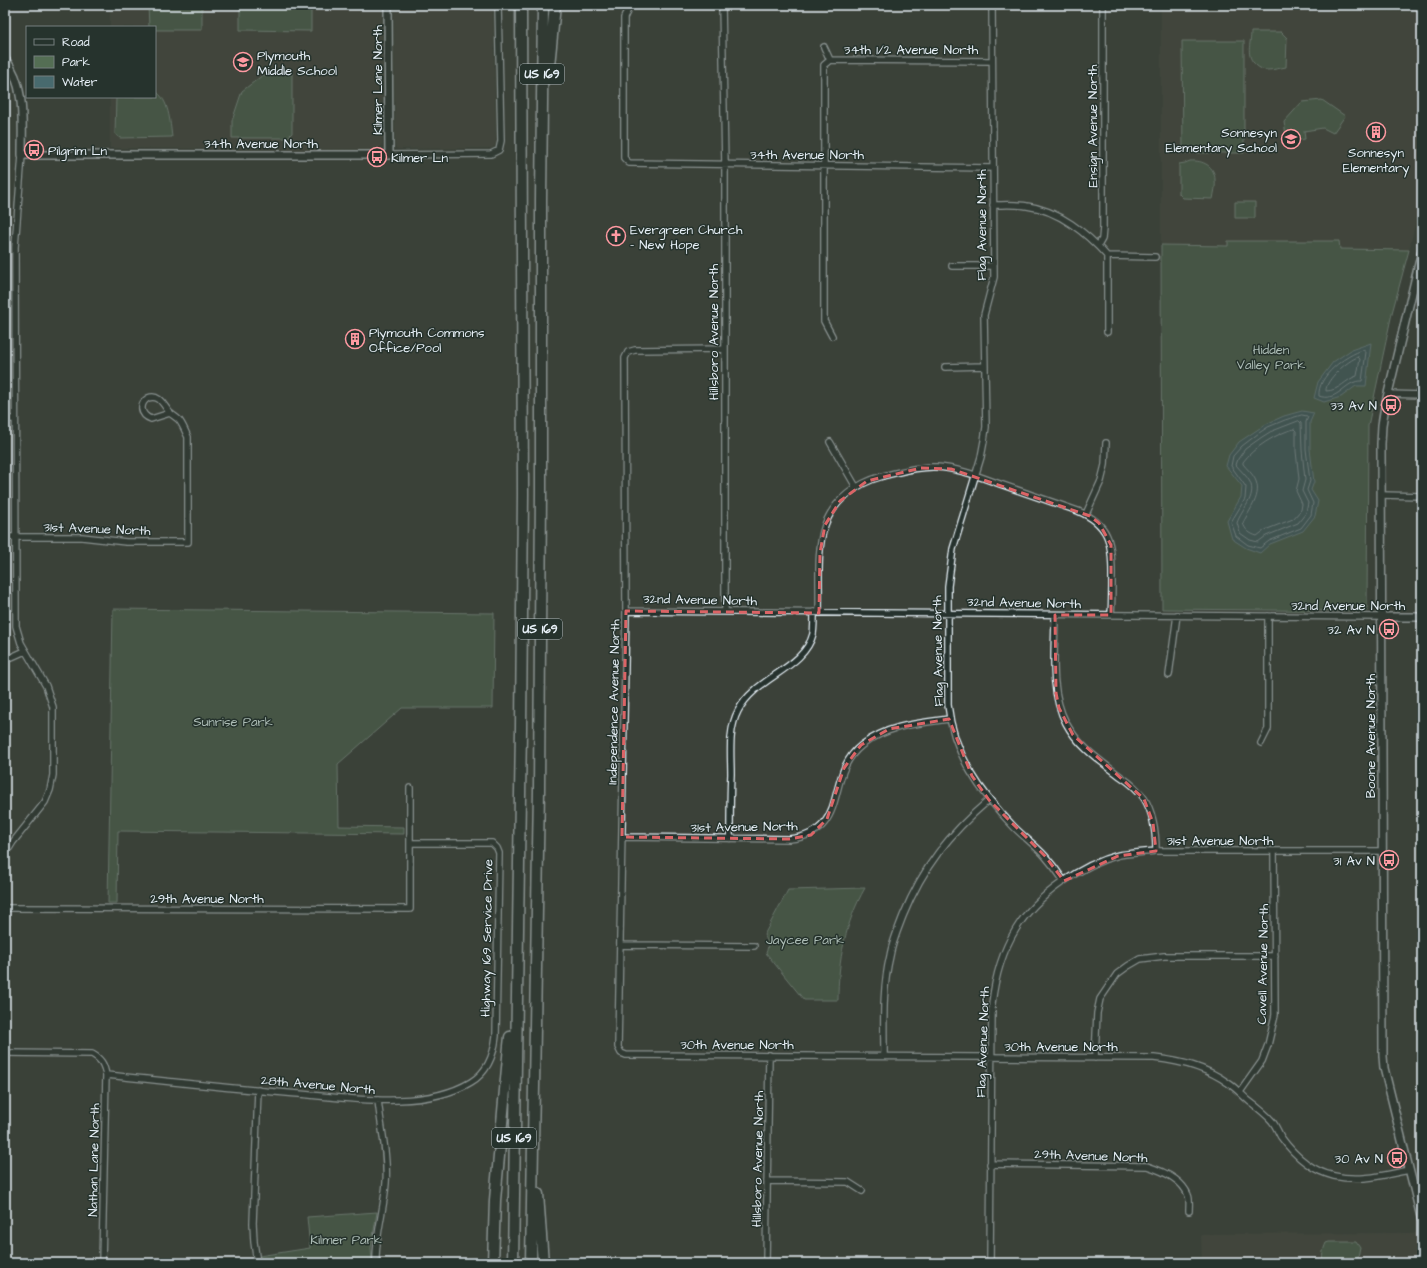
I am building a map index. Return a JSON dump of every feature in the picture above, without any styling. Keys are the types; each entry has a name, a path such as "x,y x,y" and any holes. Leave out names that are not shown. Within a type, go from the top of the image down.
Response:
{"highway":[{"path":"515,5 521,94"},
{"name":"US 169","path":"513,1263 523,494 521,5"},
{"name":"US 169","path":"531,1263 539,782 541,143 543,5"},
{"path":"541,143 555,5"},
{"path":"493,1263 495,1200 508,1046 516,1013"},
{"path":"534,1114 543,1263"}],"street":[{"name":"Kilmer Lane North","path":"388,5 389,155"},
{"name":"34th Avenue North","path":"22,155 491,154 499,150 501,141 498,5"},
{"name":"34th Avenue North","path":"630,5 624,18 624,158 629,163 992,168"},
{"name":"Hillsboro Avenue North","path":"722,5 724,165 725,612"},
{"name":"Flag Avenue North","path":"990,1263 992,1004 994,985 999,965 1016,928 1046,895 1064,881 1045,856 1014,827 989,800 972,776 963,759 949,719 947,688 948,586 953,549 981,457 986,427 984,315 994,277 992,5"},
{"name":"Ensign Avenue North","path":"1098,246 1102,239 1103,228 1103,5"},
{"path":"824,47 830,60 824,65 824,321 832,336"},
{"path":"5,60 10,65 17,79 20,94 22,155 15,247 16,626 21,643 46,686 53,707 53,775 50,790 45,802 13,842 5,855"},
{"name":"34th 1/2 Avenue North","path":"830,60 992,61"},
{"path":"993,205 1028,206 1047,211 1063,219 1079,230 1098,246 1107,256 1107,332"},
{"name":"Boone Avenue North","path":"1422,251 1382,425 1381,496 1383,1056 1384,1068 1422,1221"},
{"path":"1107,256 1155,257"},
{"path":"952,266 994,266"},
{"name":"Independence Avenue North","path":"621,1052 618,1047 626,611 625,358 628,352 644,349 724,349"},
{"path":"945,367 985,366"},
{"path":"1388,394 1422,395"},
{"path":"154,397 159,399 170,412 151,419 144,415 142,405 145,400 154,397"},
{"name":"31st Avenue North","path":"5,537 82,537 126,542 188,542 188,437 178,420 170,412"},
{"path":"5,419 15,419"},
{"path":"830,442 856,487"},
{"path":"1086,514 1101,481 1105,465 1106,442"},
{"path":"730,839 731,741 737,713 751,692 793,662 802,654 808,644 813,634 817,612 821,539 825,525 831,512 840,501 856,487 867,481 880,477 922,468 937,467 975,475 1086,514 1099,523 1111,545 1112,615"},
{"path":"1381,496 1422,496"},
{"name":"32nd Avenue North","path":"626,611 1422,617"},
{"path":"1055,615 1055,677 1059,708 1073,735 1083,747 1135,787 1144,799 1153,823 1156,839 1156,851"},
{"path":"1169,675 1177,615"},
{"path":"1261,743 1268,729 1268,616"},
{"path":"5,660 25,651"},
{"name":"31st Avenue North","path":"622,837 730,839 801,838 820,828 827,819 832,809 844,768 861,745 889,729 949,719"},
{"path":"410,788 410,843"},
{"path":"884,1056 886,986 890,956 898,928 923,874 940,849 960,826 989,800"},
{"name":"Highway 169 Service Drive","path":"410,843 492,844 499,853 496,1036"},
{"name":"29th Avenue North","path":"5,908 410,909 410,843"},
{"name":"31st Avenue North","path":"1064,881 1081,870 1098,862 1118,856 1156,851 1382,851"},
{"name":"Cavell Avenue North","path":"1240,1092 1262,1061 1273,1028 1275,1016 1274,851"},
{"path":"621,945 754,946"},
{"path":"1095,1058 1097,1013 1100,999 1117,974 1140,959 1164,956 1274,956"},
{"name":"28th Avenue North","path":"106,1075 378,1100 410,1099 434,1096 457,1089 471,1082 488,1066 492,1056 496,1036"},
{"name":"30th Avenue North","path":"621,1052 626,1055 1154,1058 1176,1060 1197,1066 1229,1083 1262,1110 1290,1149 1303,1160 1318,1169 1333,1175 1356,1178 1383,1176 1409,1170"},
{"name":"Nathan Lane North","path":"5,1053 92,1054 101,1059 106,1075 102,1263"},
{"name":"Hillsboro Avenue North","path":"766,1263 769,1055"},
{"path":"258,1090 253,1223 254,1242 258,1263"},
{"path":"376,1263 376,1246 386,1175 378,1100"},
{"name":"29th Avenue North","path":"990,1164 1147,1166 1160,1170 1171,1176 1183,1187 1189,1196 1189,1211"},
{"path":"767,1181 848,1182 862,1191"}],"highlighted area":[{"path":"921,468 951,469 1090,516 1099,523 1111,545 1111,615 1055,615 1056,693 1059,708 1073,735 1144,799 1153,823 1156,851 1118,856 1064,881 1045,856 989,800 972,776 949,719 889,729 861,745 844,768 827,819 811,835 789,839 622,837 626,611 819,613 820,553 825,525 840,501 867,481"}],"shaded area":[{"name":"Plymouth Middle School","path":"110,5 382,5 382,144 378,150 110,148 110,98 156,98 156,26 110,26"},
{"path":"394,5 493,5 495,146 492,148 396,148"},
{"name":"Sonnesyn Elementary School","path":"1161,8 1420,12 1420,200 1409,250 1161,245"},
{"path":"1417,1233 1422,1252 1422,1263 1202,1263 1201,1234"}],"green space":[{"path":"148,5 202,5 202,30 156,30 156,26 149,26"},
{"path":"240,5 311,5 311,31 240,30"},
{"path":"1251,32 1281,32 1287,38 1286,67 1266,70 1261,69 1256,65 1251,58 1249,50"},
{"path":"1182,41 1244,41 1244,153 1183,153"},
{"path":"292,73 292,133 287,138 232,138 232,121 242,91 263,75"},
{"path":"156,92 160,95 168,111 172,137 120,138 115,134 116,98 156,98"},
{"path":"1322,100 1345,116 1333,133 1323,128 1304,131 1305,139 1287,142 1284,122 1302,102"},
{"path":"1190,161 1204,163 1213,171 1215,185 1213,199 1183,198 1179,194 1179,164"},
{"path":"1235,202 1255,202 1255,218 1235,218"},
{"name":"Hidden Valley Park","path":"1228,241 1339,241 1340,249 1409,250 1392,313 1368,426 1367,611 1162,609 1161,245 1228,246"},
{"name":"Sunrise Park","path":"113,609 494,613 493,708 402,708 338,764 339,826 404,827 404,834 118,831 117,903 108,903"},
{"name":"Jaycee Park","path":"865,888 852,915 844,942 839,971 838,1000 804,1000 766,953 768,944 764,935 788,890"},
{"name":"Kilmer Park","path":"377,1212 371,1248 372,1263 260,1263 259,1256 310,1248 307,1217"},
{"path":"1356,1242 1360,1248 1357,1263 1324,1263 1323,1251 1326,1243"}],"water":[{"path":"1371,343 1366,386 1356,386 1341,397 1324,402 1314,398 1318,382 1333,362 1351,350"},
{"path":"1302,411 1314,413 1310,422 1310,449 1314,482 1311,490 1318,501 1315,516 1303,531 1270,544 1260,553 1246,548 1232,539 1227,521 1241,497 1242,486 1226,466 1229,455 1239,442 1266,424 1284,416"}],"place":[{"name":"Plymouth Middle School","path":"243,62"},
{"name":"Sonnesyn Elementary","path":"1376,132"},
{"name":"Sonnesyn Elementary School","path":"1291,139"},
{"name":"Pilgrim Ln","path":"34,150"},
{"name":"Kilmer Ln","path":"377,157"},
{"name":"Evergreen Church - New Hope","path":"616,236"},
{"name":"Plymouth Commons Office/Pool","path":"355,339"},
{"name":"33 Av N","path":"1391,405"},
{"name":"32 Av N","path":"1389,629"},
{"name":"31 Av N","path":"1389,860"},
{"name":"30 Av N","path":"1397,1158"}]}
